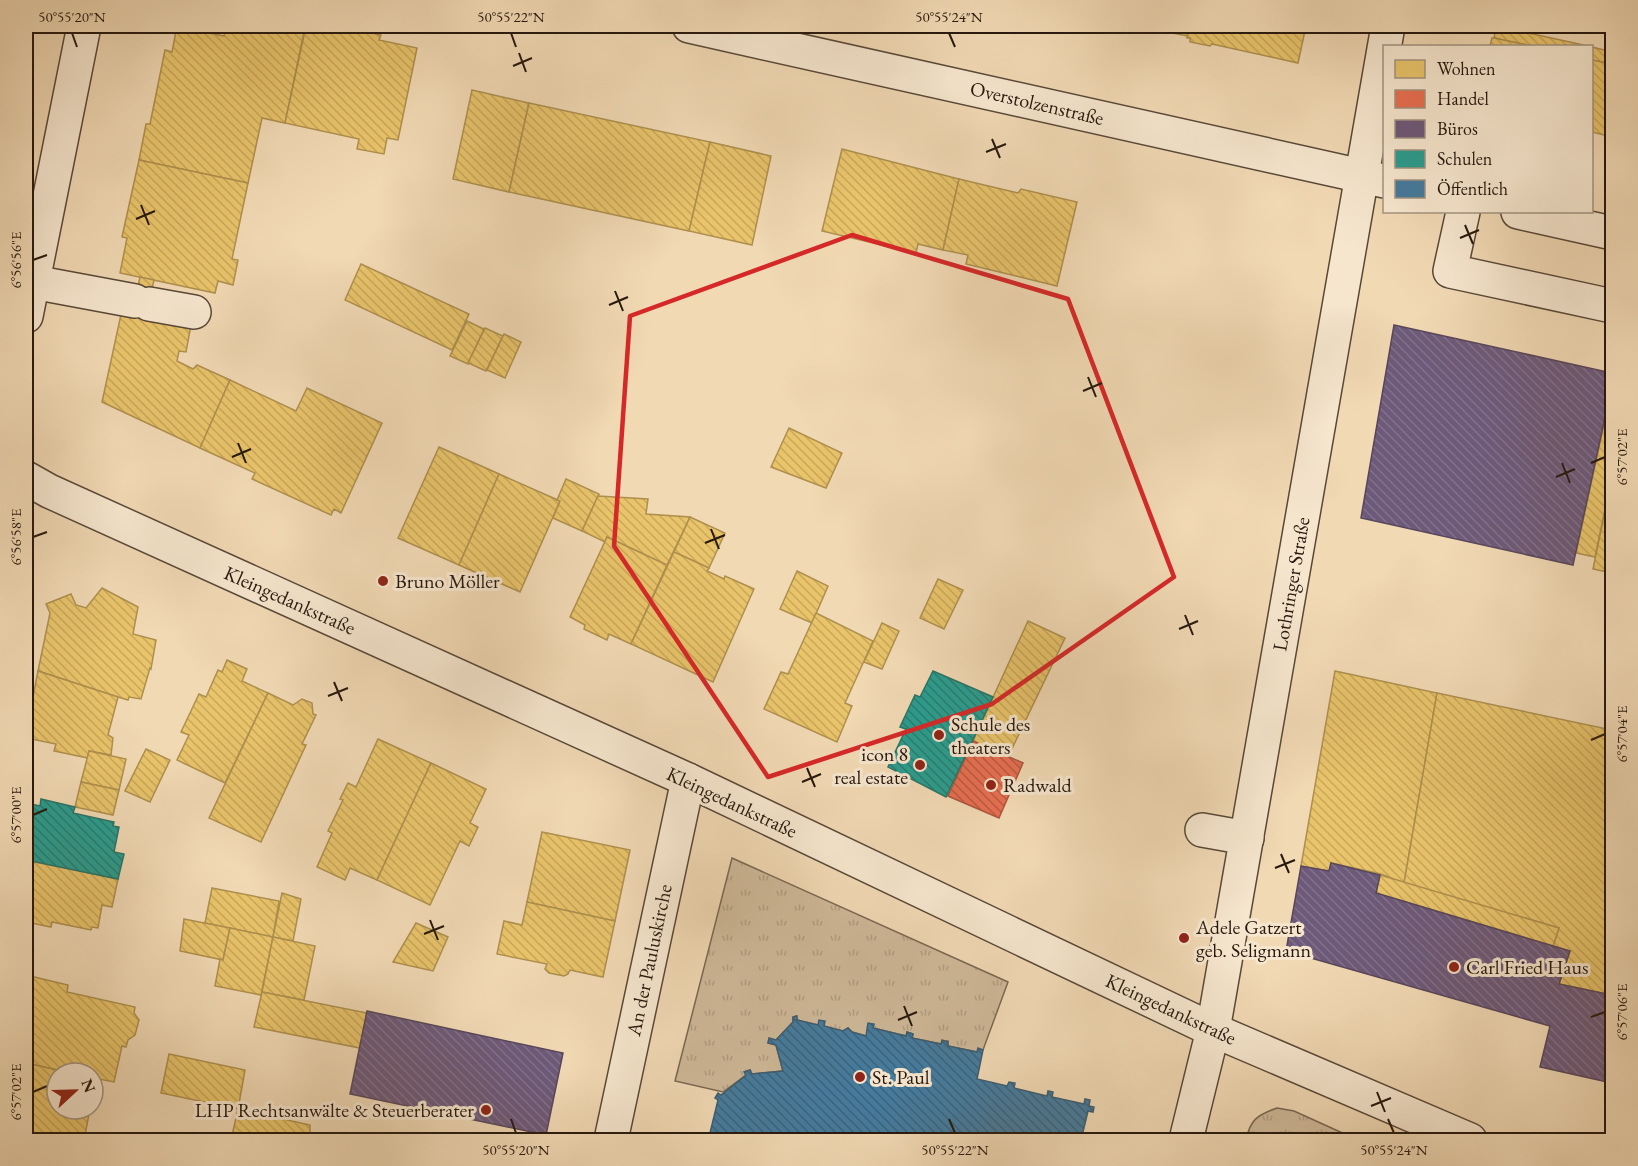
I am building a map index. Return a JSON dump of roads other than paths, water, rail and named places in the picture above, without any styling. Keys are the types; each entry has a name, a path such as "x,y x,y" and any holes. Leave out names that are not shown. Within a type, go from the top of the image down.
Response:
{"street":[{"path":"26,316 84,26"},
{"name":"Overstolzenstraße","path":"689,26 1373,178"},
{"name":"Lothringer Straße","path":"1386,45 1388,26"},
{"name":"Lothringer Straße","path":"1186,1140 1213,1030 1247,838 1373,178 1383,77"},
{"path":"1463,213 1450,271 1612,306"},
{"path":"1522,213 1612,233"},
{"path":"33,282 194,312"},
{"name":"Kleingedankstraße","path":"26,478 49,491 688,780 1213,1030 1444,1133 1470,1140"},
{"name":"An der Pauluskirche","path":"611,1140 688,780"},
{"path":"1202,830 1247,838"}],"place":[{"name":"Bruno Möller","path":"383,581"},
{"name":"Schule des theaters","path":"939,735"},
{"name":"icon 8 real estate","path":"920,765"},
{"name":"Radwald","path":"991,785"},
{"name":"Adele Gatzert geb. Seligmann","path":"1184,938"},
{"name":"Carl Fried Haus","path":"1454,967"},
{"name":"St. Paul","path":"860,1077"},
{"name":"LHP Rechtsanwälte & Steuerberater","path":"486,1110"}]}
